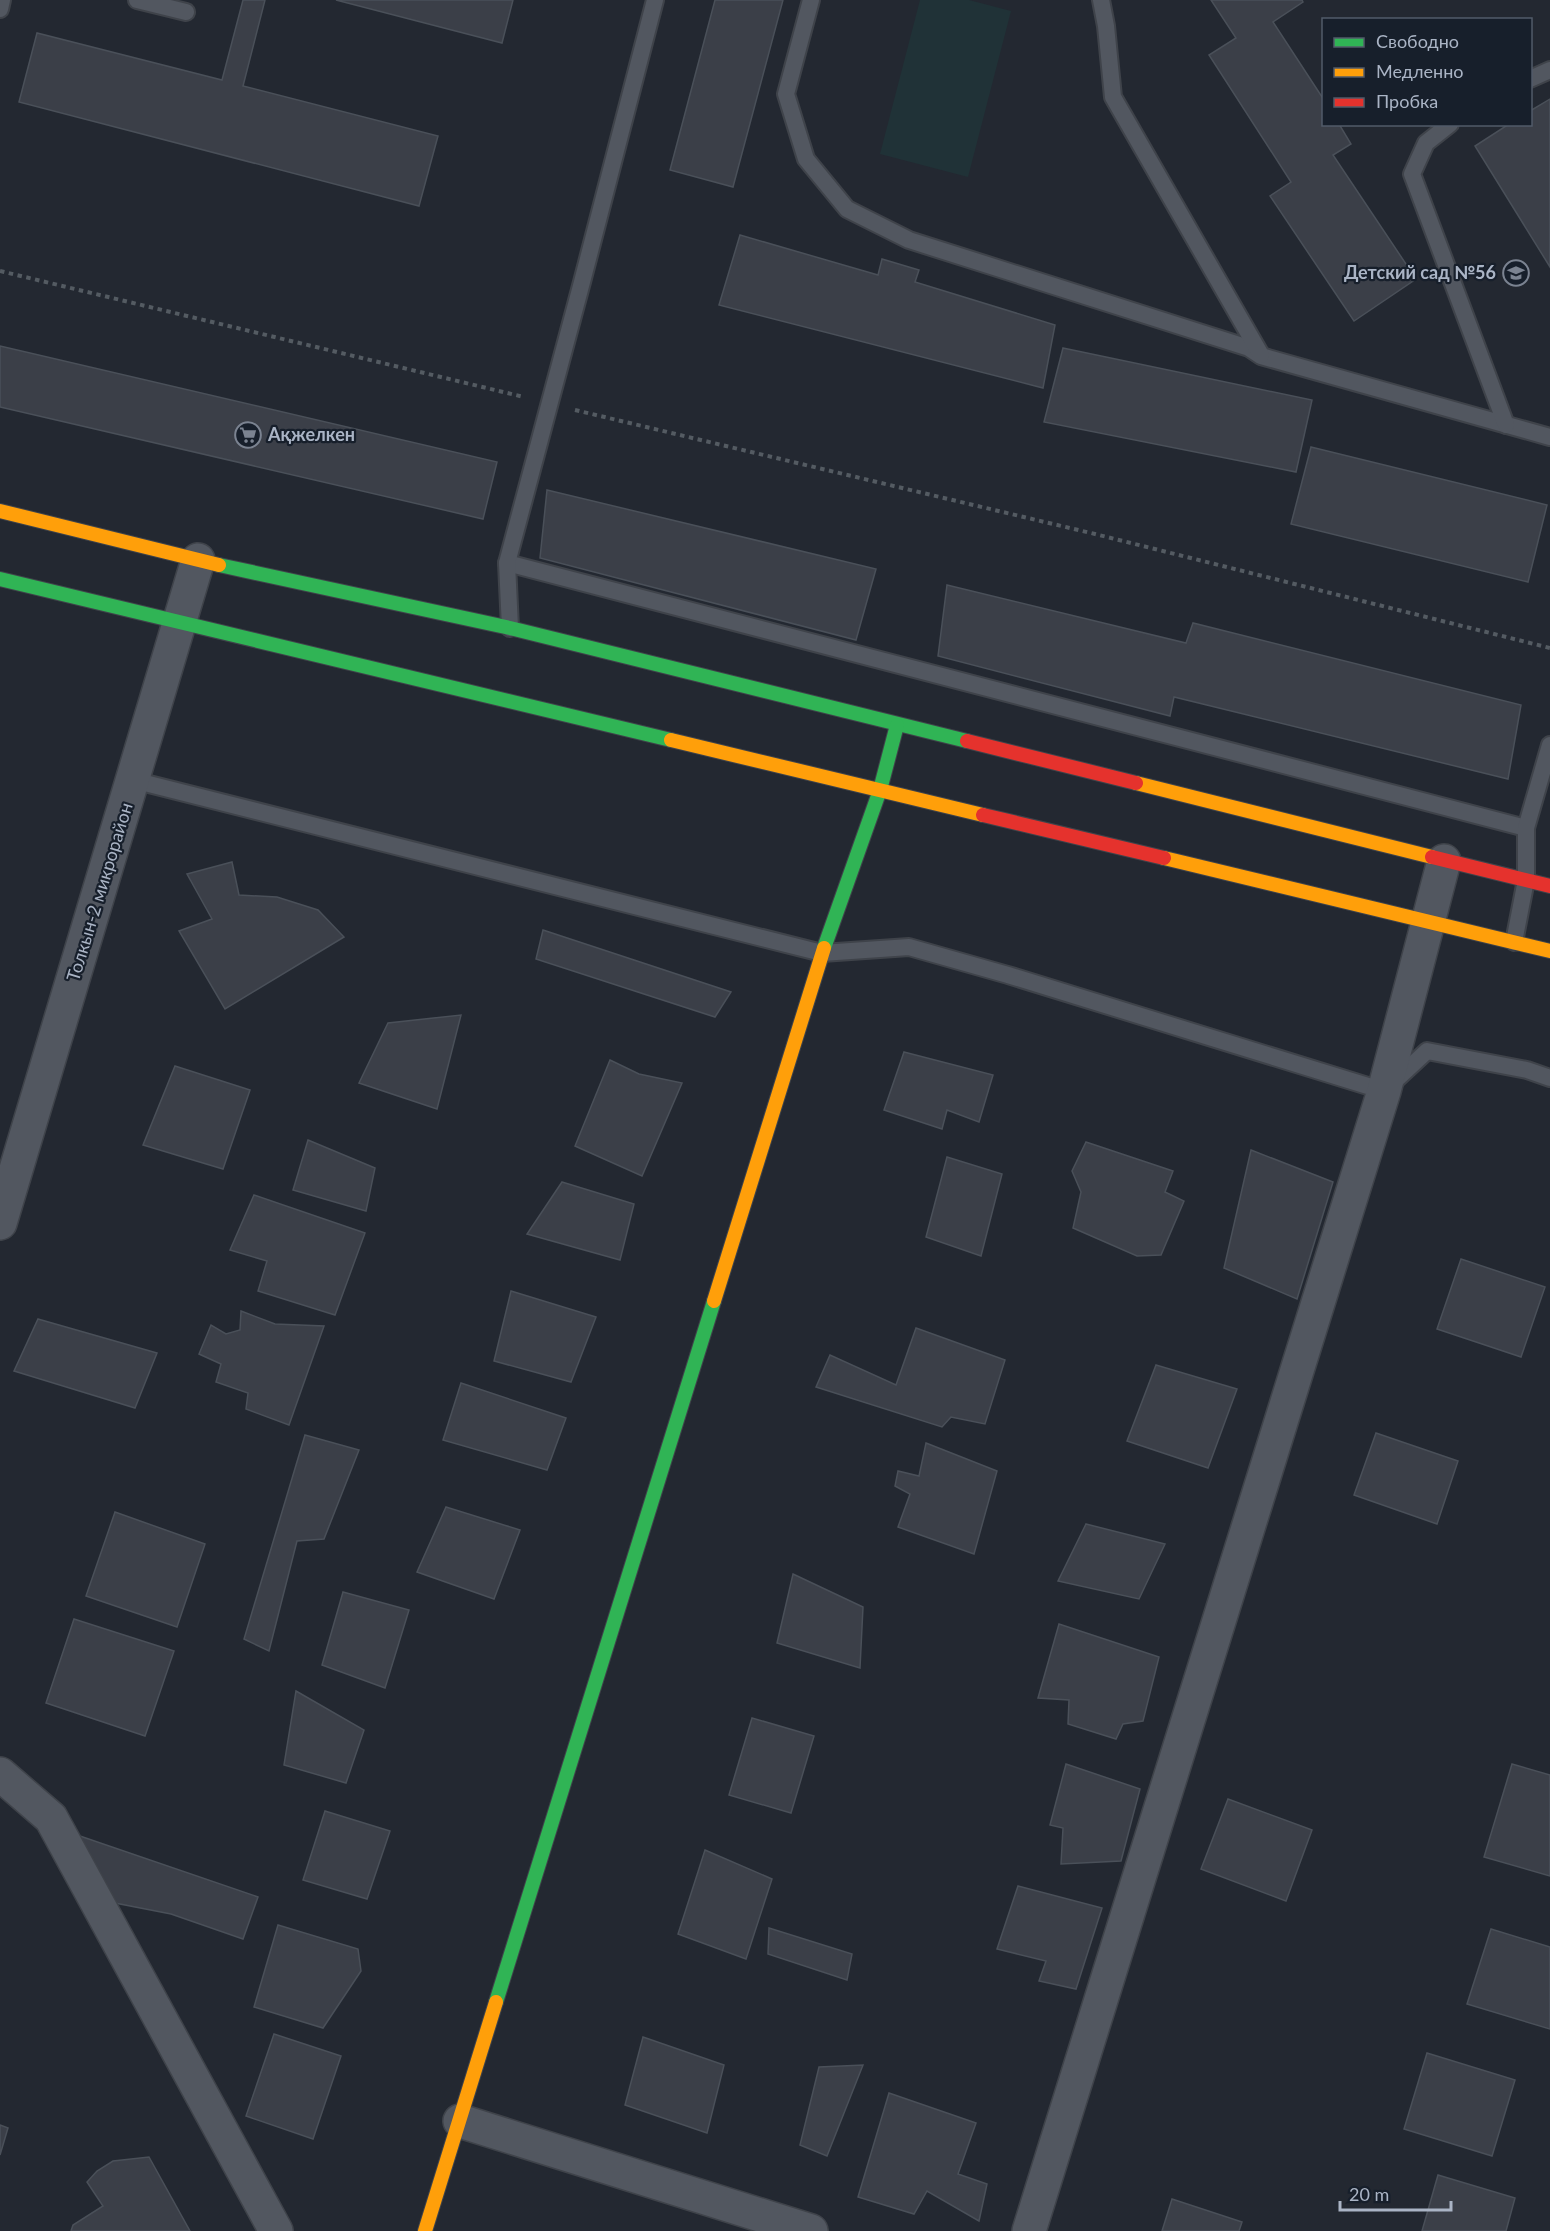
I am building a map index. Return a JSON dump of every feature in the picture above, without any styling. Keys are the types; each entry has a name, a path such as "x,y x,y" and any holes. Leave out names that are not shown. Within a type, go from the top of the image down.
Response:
{"main road":[{"path":"0,511 198,560 510,628 1550,886"},
{"path":"0,579 1550,951"},
{"path":"425,2231 822,953 880,790 897,725"}],"street":[{"name":"Толкын-2 микрорайон","path":"0,1223 198,560"},
{"path":"1029,2231 1384,1091 1444,861"},
{"path":"0,1774 51,1818 276,2231"},
{"path":"460,2121 811,2231"}],"lane":[{"path":"0,9 3,0"},
{"path":"137,0 186,12"},
{"path":"510,628 507,563 655,0"},
{"path":"811,0 786,94 806,159 847,209 909,240 1249,348 1262,356 1550,437"},
{"path":"1101,0 1113,97 1262,356"},
{"path":"1532,78 1550,70"},
{"path":"1447,126 1426,143 1412,174 1506,425"},
{"path":"507,563 1526,828"},
{"path":"1514,942 1526,880 1526,828 1550,744"},
{"path":"133,780 822,953 909,947 1008,975 1384,1091 1427,1051 1527,1070 1550,1078"}],"path":[{"path":"0,271 1084,531 1550,648"}],"shaded area":[{"path":"920,0 969,0 1011,11 968,177 880,154"}],"building":[{"path":"243,0 265,0 243,86 438,136 419,206 19,102 37,33 222,80"},
{"path":"336,0 513,0 502,43"},
{"path":"715,0 783,0 733,187 670,170"},
{"path":"1211,0 1302,0 1303,2 1273,22 1322,97 1322,126 1340,126 1351,144 1333,155 1416,279 1354,321 1270,196 1291,182 1209,55 1236,38"},
{"path":"1550,99 1550,267 1475,146 1506,126 1532,126 1532,110"},
{"path":"740,235 878,275 882,259 919,270 915,282 1055,325 1043,388 719,305"},
{"name":"Ақжелкен","path":"0,346 497,462 483,519 0,407"},
{"path":"1063,348 1312,400 1296,472 1044,422"},
{"path":"1311,447 1547,505 1528,582 1291,524"},
{"path":"547,490 876,569 856,640 540,558"},
{"path":"947,585 1186,643 1193,623 1521,705 1508,779 1174,697 1170,716 938,656"},
{"path":"232,862 239,895 277,897 318,910 344,937 225,1009 179,931 212,919 187,874"},
{"path":"543,930 731,992 715,1017 536,959"},
{"path":"461,1015 437,1109 359,1083 388,1023"},
{"path":"904,1052 993,1075 979,1122 947,1110 942,1129 884,1110"},
{"path":"610,1060 639,1074 682,1083 642,1176 575,1146"},
{"path":"175,1066 250,1090 223,1169 143,1145"},
{"path":"308,1140 375,1168 366,1211 293,1190"},
{"path":"1086,1142 1173,1171 1165,1192 1184,1201 1161,1255 1137,1256 1073,1228 1081,1192 1072,1171"},
{"path":"1251,1150 1333,1182 1297,1299 1224,1268"},
{"path":"947,1157 1002,1174 981,1256 926,1237"},
{"path":"562,1182 634,1204 620,1260 527,1234"},
{"path":"254,1195 365,1233 335,1315 258,1291 267,1261 230,1250"},
{"path":"1461,1259 1545,1287 1521,1357 1437,1329"},
{"path":"511,1291 596,1317 571,1382 494,1361"},
{"path":"241,1311 275,1324 324,1326 289,1425 246,1409 248,1393 216,1382 221,1364 199,1354 211,1325 226,1334 240,1330"},
{"path":"38,1319 157,1353 135,1408 14,1371"},
{"path":"916,1328 1005,1360 985,1424 951,1417 942,1427 816,1387 830,1355 896,1385"},
{"path":"1156,1365 1237,1389 1208,1468 1127,1441"},
{"path":"461,1383 566,1418 547,1470 443,1440"},
{"path":"1376,1433 1458,1461 1437,1524 1354,1495"},
{"path":"305,1435 359,1450 324,1539 297,1541 269,1651 244,1639"},
{"path":"926,1443 997,1471 974,1554 898,1527 910,1494 895,1486 898,1471 919,1476"},
{"path":"446,1507 520,1530 494,1599 417,1572"},
{"path":"115,1512 205,1544 177,1627 86,1596"},
{"path":"1086,1524 1165,1544 1139,1599 1058,1581"},
{"path":"793,1574 863,1607 860,1668 777,1643"},
{"path":"343,1592 409,1610 385,1688 322,1665"},
{"path":"74,1619 174,1651 145,1736 46,1703"},
{"path":"1059,1624 1159,1657 1143,1721 1123,1724 1116,1739 1068,1724 1069,1700 1038,1698"},
{"path":"296,1691 364,1730 346,1783 284,1765"},
{"path":"752,1718 814,1736 791,1813 729,1795"},
{"path":"1066,1764 1140,1789 1121,1861 1061,1864 1063,1828 1050,1825"},
{"path":"1512,1764 1550,1775 1550,1876 1484,1857"},
{"path":"1228,1799 1312,1830 1286,1901 1201,1869"},
{"path":"325,1811 390,1831 367,1899 303,1880"},
{"path":"77,1835 258,1897 243,1939 171,1914 115,1903"},
{"path":"705,1850 772,1879 746,1959 678,1934"},
{"path":"1018,1886 1102,1908 1076,1989 1039,1981 1046,1961 997,1949"},
{"path":"278,1925 358,1949 361,1971 323,2028 254,2007"},
{"path":"769,1928 852,1954 847,1980 768,1954"},
{"path":"1491,1929 1550,1947 1550,2029 1467,2004"},
{"path":"274,2034 341,2056 313,2139 246,2116"},
{"path":"643,2037 724,2065 707,2133 625,2105"},
{"path":"1427,2053 1515,2080 1492,2156 1404,2129"},
{"path":"863,2065 827,2156 800,2145 819,2067"},
{"path":"889,2093 976,2123 958,2174 987,2184 979,2221 927,2191 914,2214 858,2197"},
{"path":"0,2125 8,2128 0,2155"},
{"path":"149,2157 190,2231 71,2231 73,2225 103,2206 87,2182 97,2171 113,2161"},
{"path":"1438,2175 1515,2198 1506,2231 1422,2231"},
{"path":"1172,2199 1242,2222 1239,2231 1162,2231"}],"traffic: fast":[{"path":"219,565 510,628 967,741"},
{"path":"0,579 671,740"},
{"path":"824,948 880,790 897,725"},
{"path":"496,2002 714,1301"}],"traffic: slow":[{"path":"0,511 219,565"},
{"path":"671,740 983,815"},
{"path":"1136,783 1432,857"},
{"path":"1164,858 1550,951"},
{"path":"714,1301 824,948"},
{"path":"425,2231 496,2002"}],"traffic: jam":[{"path":"967,741 1136,783"},
{"path":"983,815 1164,858"},
{"path":"1432,857 1550,886"}],"place":[{"name":"Детский сад №56","path":"1516,273"},
{"name":"Ақжелкен","path":"248,435"}]}
